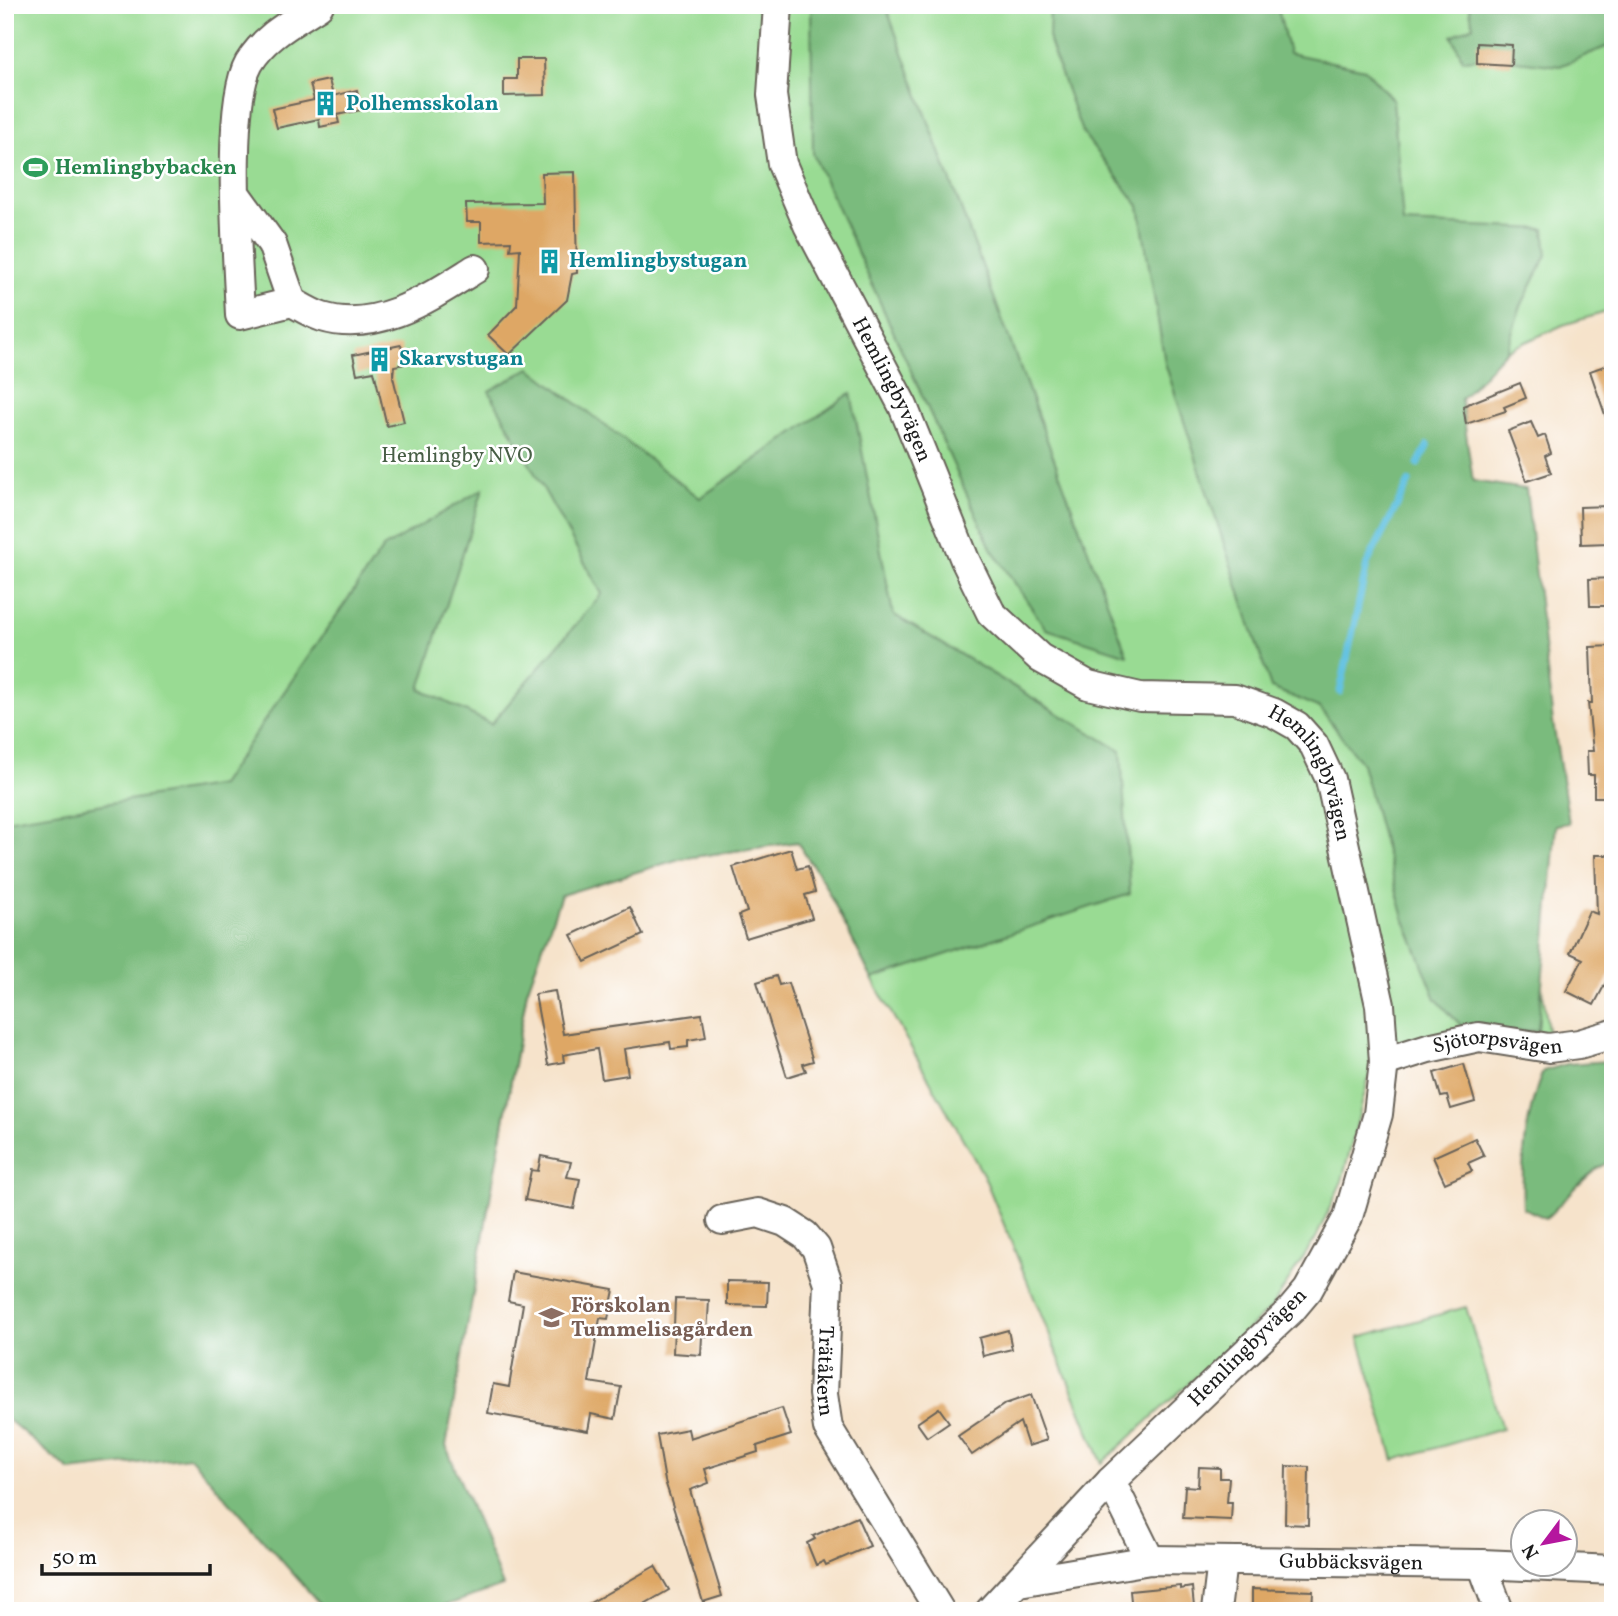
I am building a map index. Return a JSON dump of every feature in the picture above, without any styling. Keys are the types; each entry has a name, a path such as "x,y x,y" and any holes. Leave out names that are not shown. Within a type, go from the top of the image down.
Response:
{"street":[{"path":"318,5 271,36 248,65 239,103 235,193 240,315 292,302 321,317 353,322 388,316 425,299 475,270"},
{"name":"Hemlingbyvägen","path":"778,5 772,94 782,164 808,225 903,406 965,560 991,612 1040,658 1088,685 1140,697 1235,699 1274,713 1297,726 1314,745 1329,779 1380,1005 1384,1062 1378,1114 1348,1217 1308,1290 1263,1338 1111,1481 990,1611"},
{"path":"235,193 272,244 292,302"},
{"name":"Sjötorpsvägen","path":"1384,1062 1428,1048 1479,1037 1549,1048 1579,1044 1613,1034"},
{"name":"Trätåkern","path":"722,1220 758,1213 785,1222 805,1235 816,1248 828,1283 823,1395 828,1428 940,1611"},
{"path":"1111,1481 1150,1560"},
{"name":"Gubbäcksvägen","path":"1019,1582 1150,1560 1482,1564 1613,1570"},
{"path":"1216,1611 1223,1561"},
{"path":"1482,1564 1499,1611"}],"green space":[{"name":"Hemlingby NVO","path":"5,5 1613,5 1613,310 1563,325 1506,351 1509,341 1451,358 1474,496 1550,1044 1443,1048 1370,1073 1342,1181 1316,1238 1271,1308 1102,1463 984,1176 872,979 823,881 797,842 679,859 561,895 527,991 501,1139 5,1340"},
{"path":"811,5 886,7 1127,655 1046,629 991,548 813,154"},
{"path":"1050,5 1277,5 1289,53 1365,69 1393,100 1403,223 1544,229 1547,255 1521,306 1506,351 1461,399 1473,481 1526,489 1553,722 1569,823 1556,825 1538,1030 1470,1035 1436,999 1404,918 1362,764 1320,708 1271,688 1165,363 1139,206 1082,132 1049,41"},
{"path":"1469,5 1613,5 1613,44 1560,66 1489,58 1463,60 1452,36 1473,26"},
{"path":"530,368 700,498 851,393 893,614 1121,751 1130,894 872,979 823,881 797,842 679,859 561,895 527,991 446,1446 503,1586 429,1611 326,1611 190,1457 70,1471 5,1417 5,820 220,785 383,548 483,489 420,689 491,724 602,594 489,391"},
{"path":"1609,1061 1613,1064 1613,1161 1596,1169 1546,1218 1523,1208 1526,1138 1532,1104 1543,1071 1567,1064"},
{"path":"1466,1307 1502,1429 1394,1460 1359,1337"}],"building":[{"path":"1477,43 1512,45 1511,65 1477,63"},
{"path":"517,59 544,59 545,95 504,96 504,79 517,79"},
{"name":"Polhemsskolan","path":"329,80 333,96 357,90 361,110 337,115 339,123 320,127 319,119 277,128 272,109 314,100 310,84"},
{"name":"Hemlingbystugan","path":"575,172 577,273 572,274 567,300 509,355 488,335 517,305 520,249 510,250 511,241 481,242 481,222 467,222 466,204 543,203 542,173"},
{"path":"401,345 405,364 394,366 393,377 404,422 387,426 374,371 357,374 353,355"},
{"path":"1613,363 1613,429 1610,429 1590,371"},
{"path":"1520,383 1526,398 1504,407 1506,411 1466,424 1463,406"},
{"path":"1531,422 1538,438 1545,435 1551,453 1545,456 1551,473 1527,481 1508,431"},
{"path":"1608,506 1609,543 1581,544 1580,507"},
{"path":"1613,578 1613,606 1590,606 1589,579"},
{"path":"1613,646 1613,797 1594,797 1594,775 1588,775 1587,751 1593,751 1588,703 1592,703 1590,647"},
{"path":"791,849 797,869 808,866 815,892 805,895 812,918 746,938 739,915 747,912 733,867"},
{"path":"1595,855 1613,855 1613,919 1608,919 1613,921 1613,969 1594,1005 1566,991 1583,959 1570,953 1589,911 1597,914"},
{"path":"630,907 643,935 585,962 571,935"},
{"path":"776,976 779,985 788,983 813,1061 803,1064 806,1071 787,1077 757,982"},
{"path":"555,991 563,1034 702,1014 706,1037 688,1040 688,1047 671,1049 670,1042 624,1049 628,1075 602,1079 597,1049 563,1055 564,1062 548,1065 535,994"},
{"path":"1464,1064 1475,1102 1451,1109 1447,1096 1441,1097 1434,1073"},
{"path":"1475,1138 1484,1156 1468,1163 1472,1171 1445,1183 1433,1157"},
{"path":"541,1156 571,1162 567,1177 580,1179 574,1209 525,1200 531,1170 538,1171"},
{"path":"513,1272 614,1290 608,1319 600,1318 589,1382 621,1387 615,1419 591,1414 588,1431 488,1413 493,1384 509,1387 523,1304 508,1301"},
{"path":"727,1281 768,1282 767,1306 727,1305"},
{"path":"675,1299 709,1300 707,1336 702,1336 701,1355 673,1353"},
{"path":"1008,1330 1012,1349 983,1356 979,1338"},
{"path":"1031,1395 1047,1440 1028,1446 1020,1422 972,1455 958,1436 1005,1404"},
{"path":"782,1408 791,1435 757,1446 758,1452 705,1469 709,1483 690,1490 722,1596 703,1602 665,1481 657,1435 688,1429 690,1438"},
{"path":"939,1408 949,1422 927,1437 917,1423"},
{"path":"1286,1466 1309,1467 1308,1525 1285,1524"},
{"path":"1199,1467 1220,1468 1220,1478 1229,1478 1227,1502 1232,1502 1231,1520 1183,1518 1185,1486 1198,1487"},
{"path":"857,1517 870,1546 826,1565 824,1561 816,1565 807,1543 815,1539 813,1536"},
{"path":"655,1566 669,1590 632,1611 576,1611"},
{"path":"1180,1586 1180,1589 1192,1587 1194,1607 1182,1608 1182,1611 1132,1611 1130,1591"},
{"path":"1252,1589 1313,1591 1312,1611 1252,1611"}],"waterway":[{"path":"1418,464 1428,445"},
{"path":"1340,692 1367,564 1409,482"}],"place":[{"name":"Polhemsskolan","path":"326,104"},
{"name":"Hemlingbybacken","path":"35,168"},
{"name":"Hemlingbystugan","path":"549,261"},
{"name":"Skarvstugan","path":"379,359"},
{"name":"Förskolan Tummelisagården","path":"551,1318"}]}
